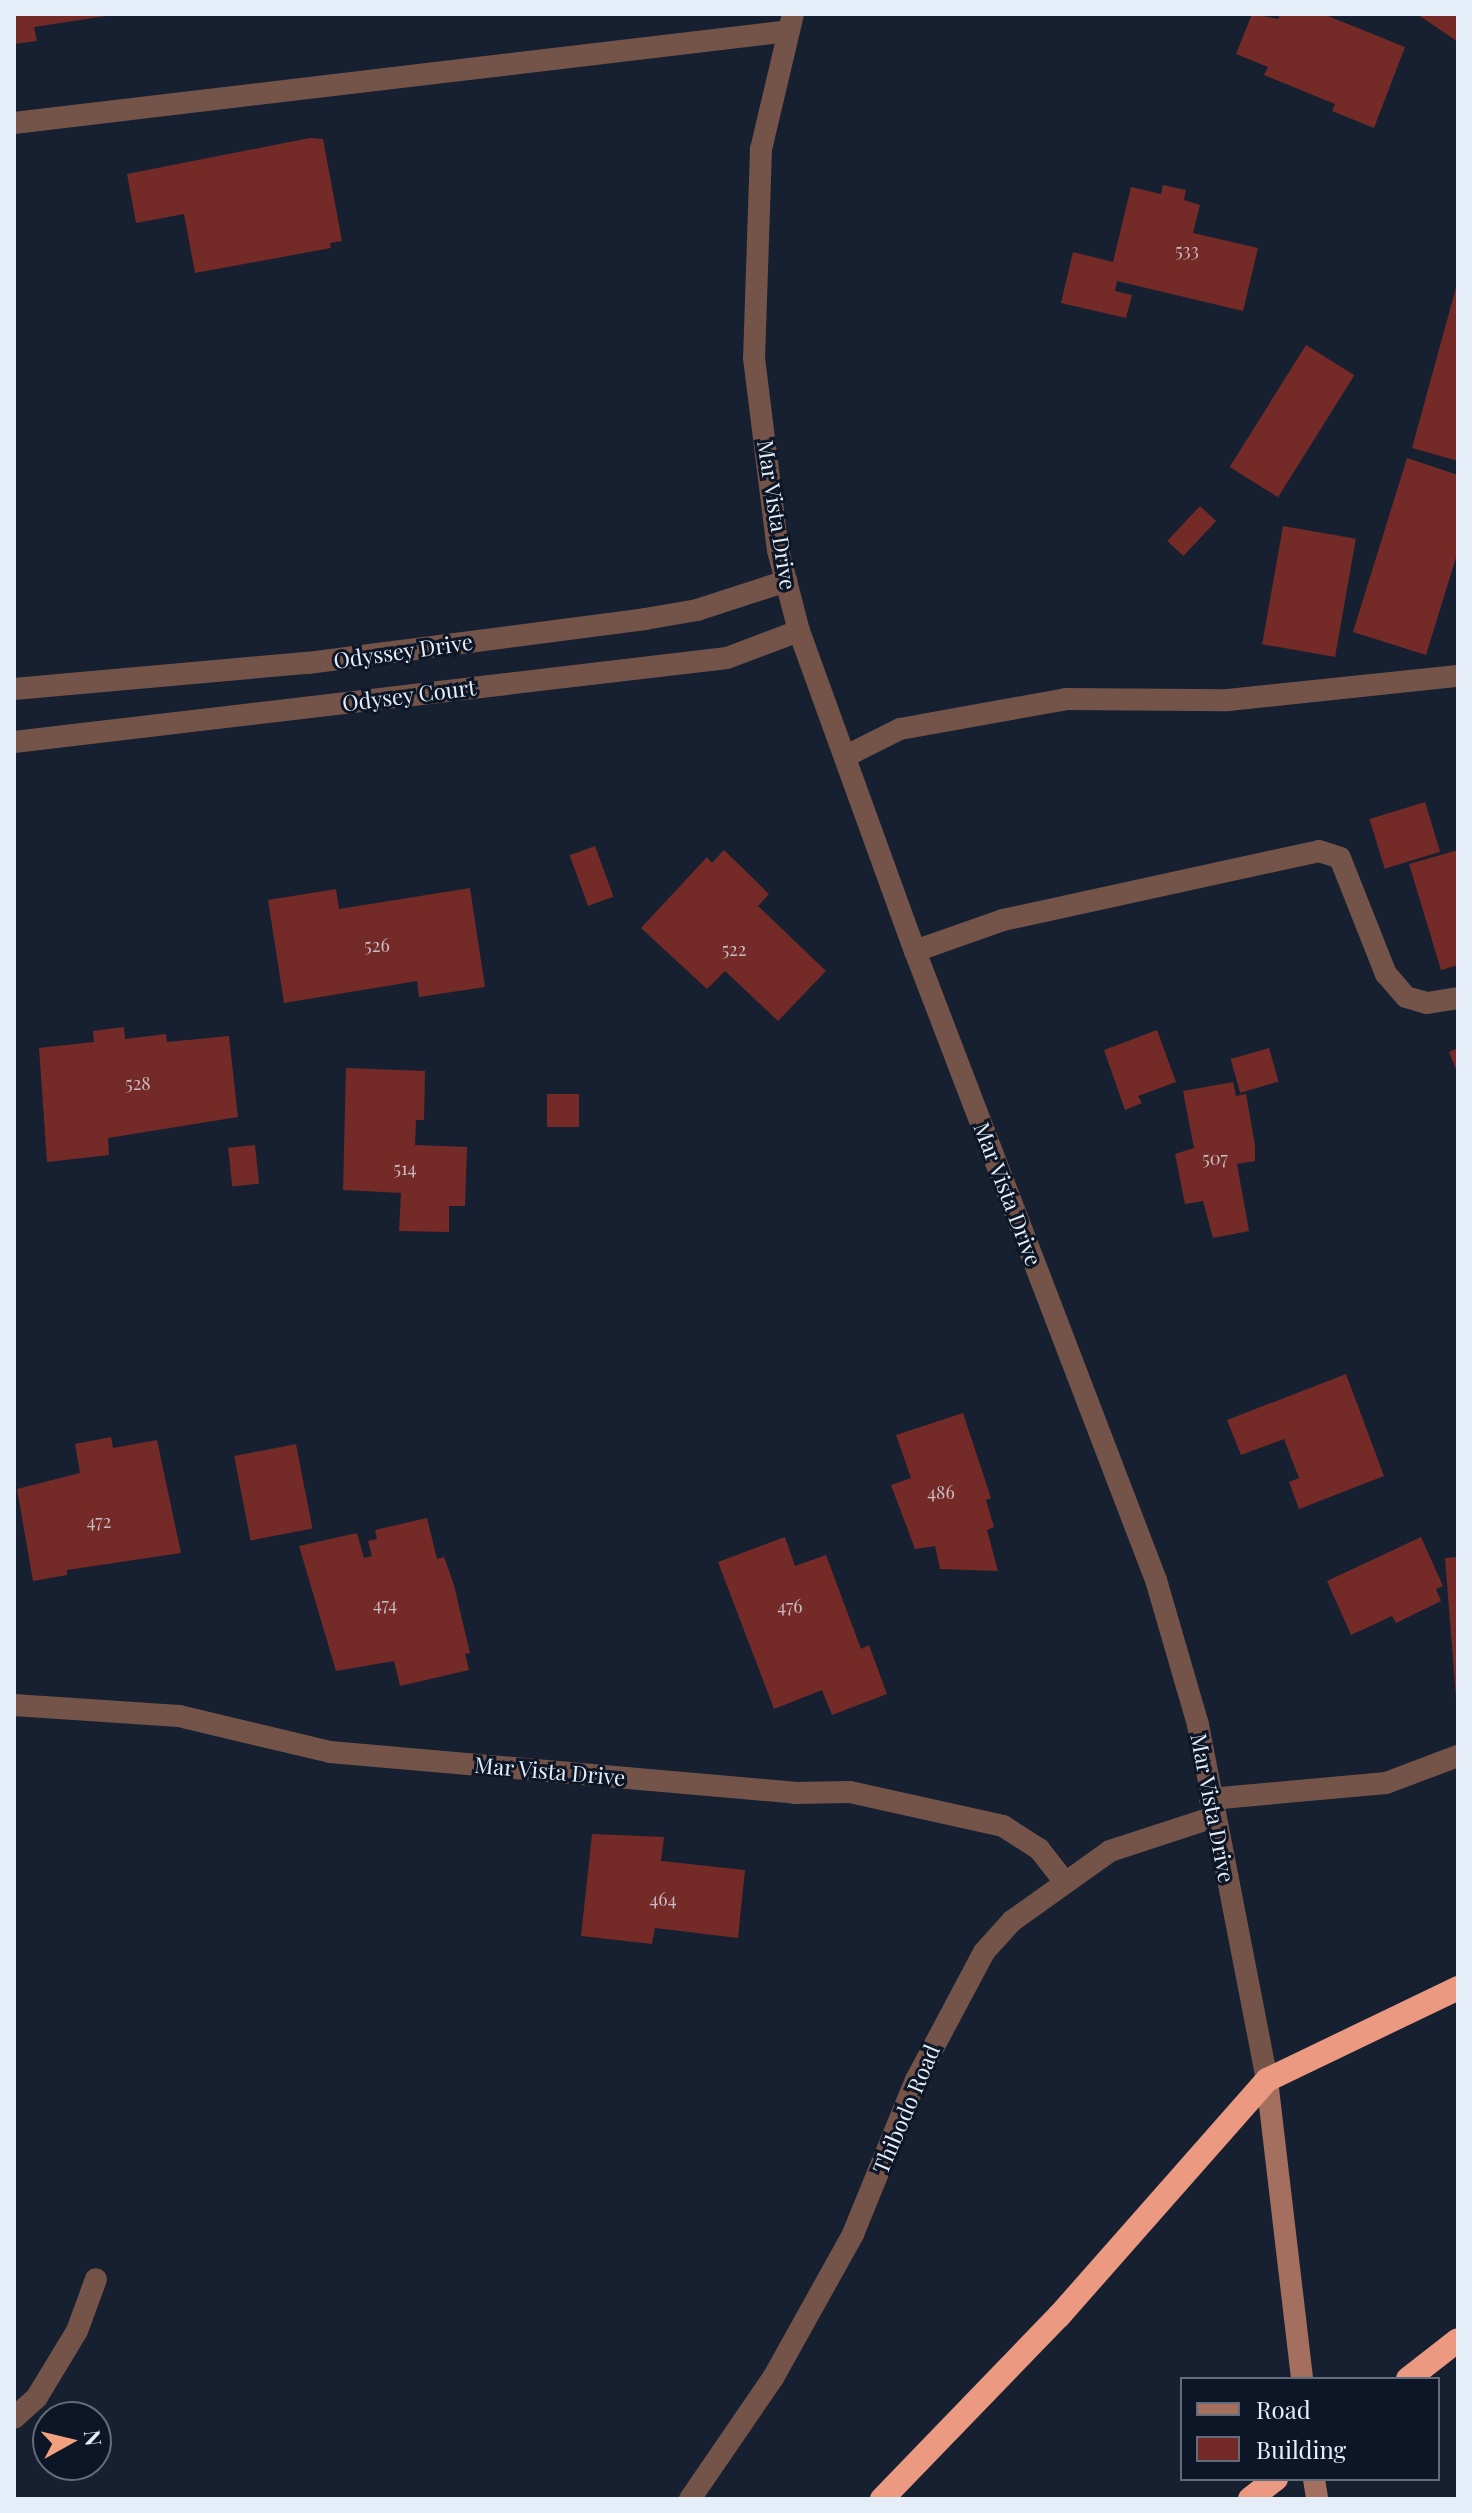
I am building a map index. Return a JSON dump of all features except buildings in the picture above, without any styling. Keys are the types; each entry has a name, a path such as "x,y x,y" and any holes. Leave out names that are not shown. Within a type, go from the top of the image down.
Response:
{"highway":[{"path":"882,2499 1059,2316 1267,2080 1458,1988"},
{"path":"1411,2377 1458,2340"},
{"path":"1250,2499 1273,2481"}],"main road":[{"name":"Mar Vista Drive","path":"1267,2080 1302,2377"}],"street":[{"path":"14,123 791,23"},
{"name":"Mar Vista Drive","path":"791,23 761,149 754,358 786,581 799,631 848,755 915,951 1156,1580 1198,1725 1267,2080"},
{"name":"Odyssey Drive","path":"14,689 308,663 645,619 697,610 786,581"},
{"name":"Odysey Court","path":"14,742 727,658 799,631"},
{"path":"848,755 900,729 1066,699 1228,700 1458,676"},
{"path":"915,951 1003,920 1319,851 1340,858 1386,974 1406,997 1427,1003 1458,998"},
{"name":"Mar Vista Drive","path":"14,1705 179,1716 330,1752 794,1793 850,1792 1003,1826 1039,1849 1064,1881"},
{"name":"Thibodo Road","path":"690,2499 773,2378 853,2234 916,2080 959,1992 984,1952 1012,1921 1110,1851 1212,1808 1386,1783 1458,1756"},
{"path":"14,2418 37,2397 77,2331 96,2279"}]}
